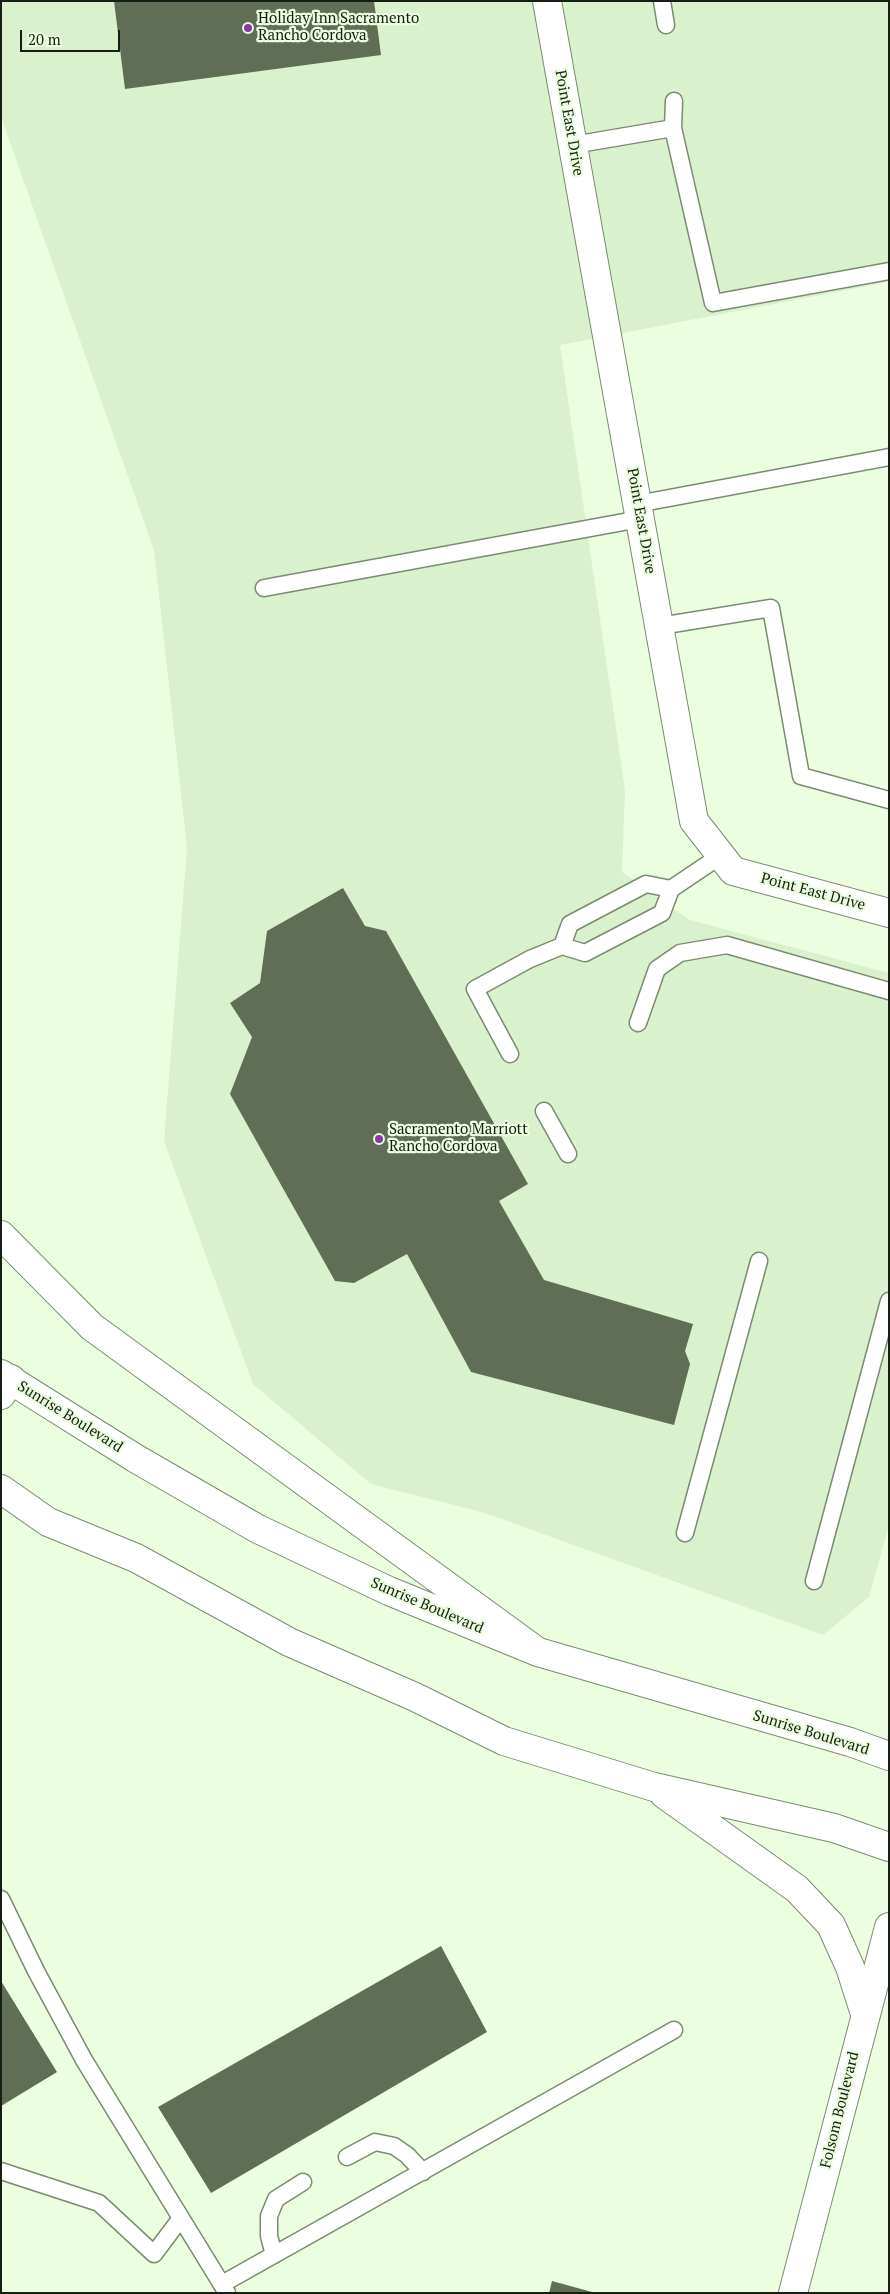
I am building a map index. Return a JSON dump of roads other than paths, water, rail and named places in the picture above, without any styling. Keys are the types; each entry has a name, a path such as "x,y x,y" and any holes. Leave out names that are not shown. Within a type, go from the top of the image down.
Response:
{"main road":[{"name":"Point East Drive","path":"547,1 694,820 733,871 889,913"},
{"path":"1,1235 92,1327 538,1652"},
{"name":"Sunrise Boulevard","path":"5,1383 258,1529 389,1591 538,1652 850,1742 889,1756"},
{"path":"1,1489 48,1522 136,1558 289,1642 415,1697 504,1741 654,1788 834,1828 889,1847"},
{"path":"654,1788 797,1890 831,1925 850,1967 865,2014"},
{"name":"Folsom Boulevard","path":"793,2293 889,1927"}],"lane":[{"path":"662,1 666,25"},
{"path":"674,101 673,128 713,303 889,271"},
{"path":"573,145 673,128"},
{"path":"264,588 639,512 889,457"},
{"path":"660,626 771,608 800,776 889,800"},
{"path":"510,1054 476,989 530,959 562,946 585,953 662,913 671,889 720,856"},
{"path":"562,946 570,924 638,888 646,884 671,889"},
{"path":"638,1023 657,969 680,953 727,946 889,991"},
{"path":"544,1111 568,1154"},
{"path":"685,1533 759,1261"},
{"path":"814,1581 889,1301"},
{"path":"1,1900 36,1971 84,2060 224,2289 274,2255 674,2030"},
{"path":"346,2157 375,2142 394,2146 407,2155 423,2172"},
{"path":"1,2171 99,2203 154,2254 181,2218"},
{"path":"274,2255 269,2236 269,2216 276,2199 303,2182"}],"place":[{"name":"Holiday Inn Sacramento Rancho Cordova","path":"248,28"},
{"name":"Sacramento Marriott Rancho Cordova","path":"379,1139"}]}
